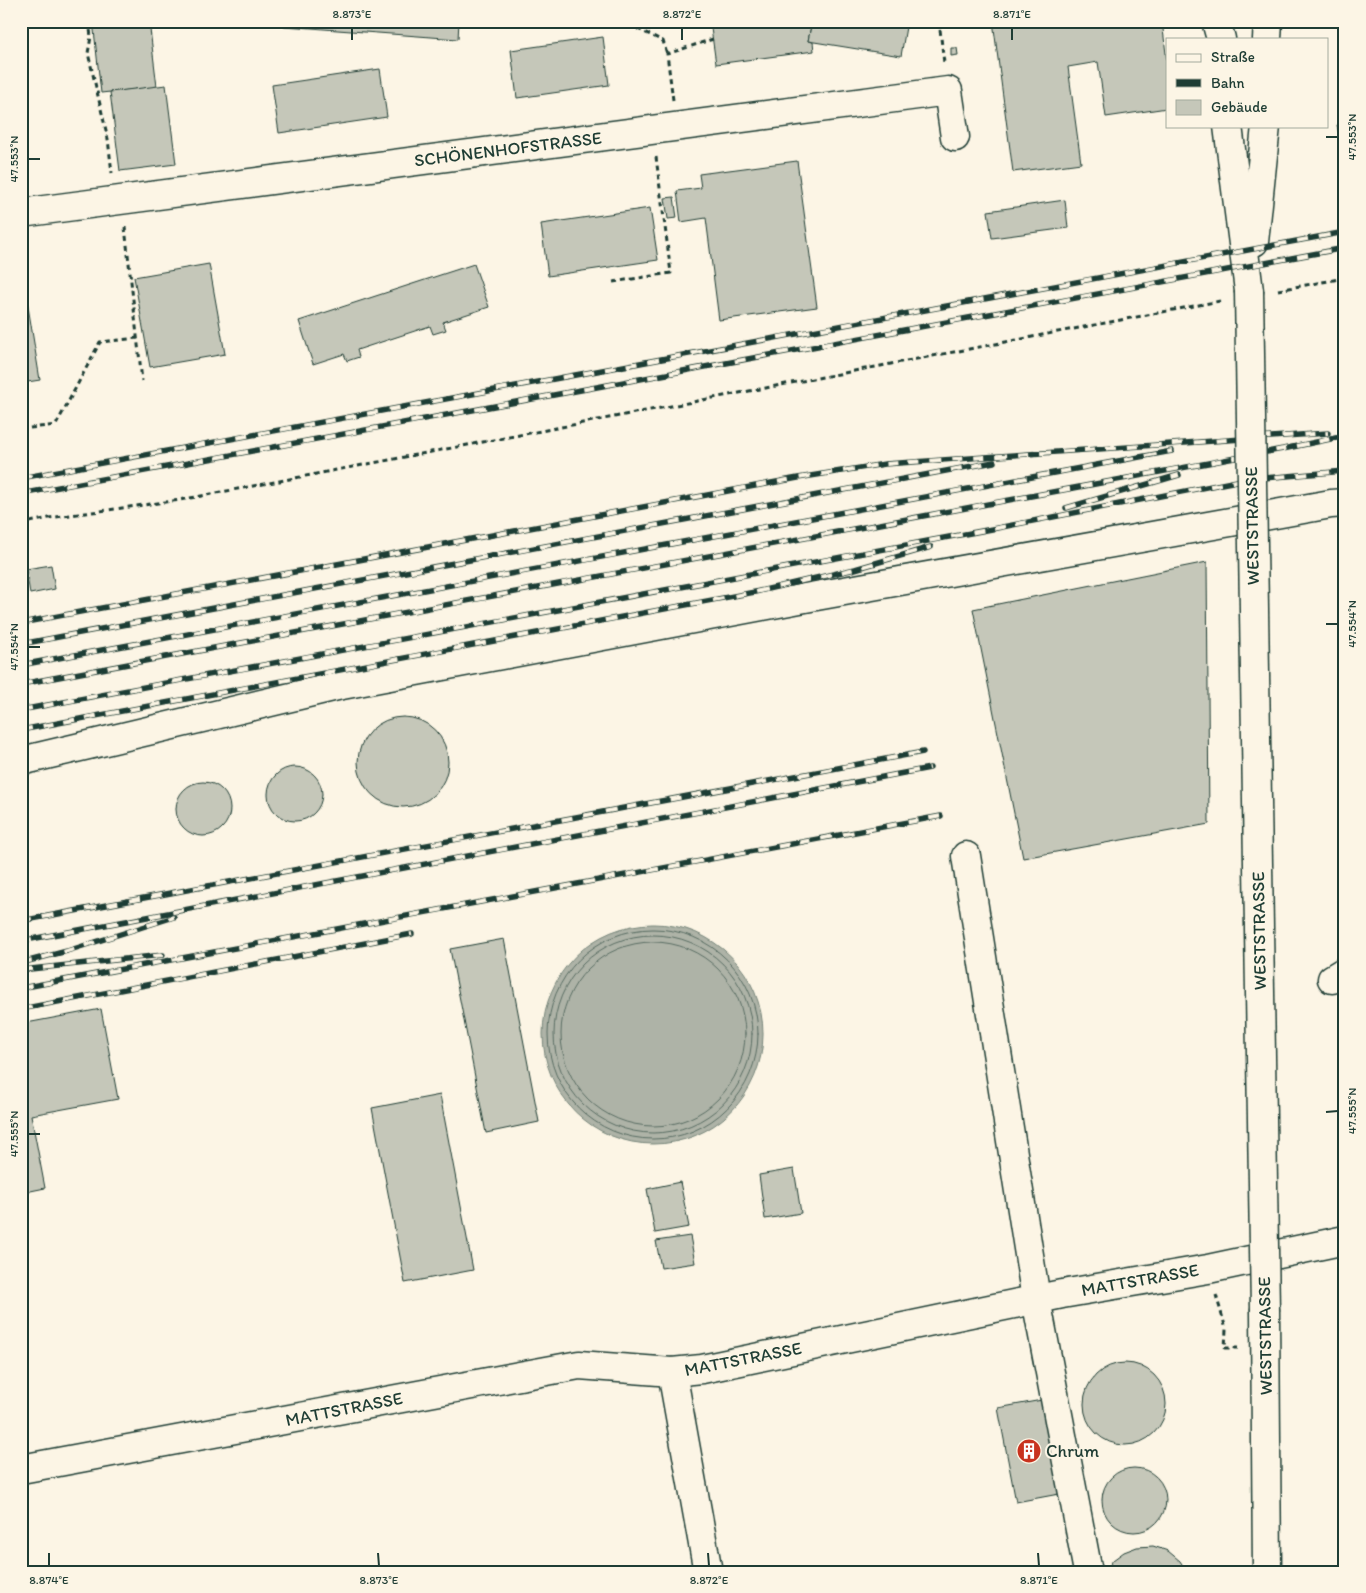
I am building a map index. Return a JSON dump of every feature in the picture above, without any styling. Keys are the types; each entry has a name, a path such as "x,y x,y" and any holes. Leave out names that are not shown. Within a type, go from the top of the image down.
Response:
{"main road":[{"path":"1216,21 1221,38"},
{"path":"1267,38 1268,21"},
{"name":"SCHÖNENHOFSTRASSE","path":"21,213 948,91"},
{"path":"948,91 955,137"},
{"name":"WESTSTRASSE","path":"1228,128 1238,295 1265,1311 1267,1572"},
{"name":"WESTSTRASSE","path":"1238,295 1266,128"},
{"path":"21,761 342,685 805,598 1345,503"},
{"path":"966,856 1036,1299 1088,1572"},
{"name":"MATTSTRASSE","path":"21,1469 579,1365 672,1372 702,1369 1036,1299 1208,1269 1345,1240"},
{"path":"672,1372 708,1572"}],"path":[{"path":"89,21 91,38 88,53 108,138 111,164"},
{"path":"621,21 662,41 667,54 676,127"},
{"path":"939,21 948,91"},
{"path":"667,54 713,39"},
{"path":"613,282 671,274 656,153"},
{"path":"124,221 142,381"},
{"path":"1276,290 1345,278"},
{"path":"21,524 49,518 190,498 1238,295"},
{"path":"21,429 56,425 100,342 138,338"},
{"path":"1226,1329 1226,1348 1236,1348"}],"water":[{"path":"642,924 664,924 695,932 714,942 731,956 745,973 755,992 761,1012 763,1034 761,1056 755,1076 745,1095 731,1112 714,1126 685,1140 664,1144 642,1144 621,1140 601,1131 583,1119 568,1104 556,1086 547,1066 543,1045 543,1023 547,1002 556,982 568,964 583,949 601,937 621,928"}],"building":[{"path":"93,21 149,21 157,87 101,93"},
{"path":"284,21 459,21 458,39 284,26"},
{"path":"656,21 700,21 657,27"},
{"path":"710,21 812,21 808,41 813,42 814,51 716,64"},
{"path":"812,21 907,21 901,56 808,41"},
{"path":"993,21 1162,21 1166,54 1166,108 1106,117 1098,62 1068,67 1081,163 1013,172"},
{"path":"603,37 609,85 517,98 511,50"},
{"path":"951,48 957,48 958,55 951,56"},
{"path":"380,69 387,117 279,133 272,85"},
{"path":"166,85 176,164 120,171 110,92"},
{"path":"1345,124 1345,165 1337,125"},
{"path":"797,161 817,307 719,320 706,218 681,222 677,191 701,188 699,174"},
{"path":"674,197 677,218 668,219 665,198"},
{"path":"1065,200 1068,228 992,238 988,211"},
{"path":"650,208 658,260 548,276 541,224"},
{"path":"209,264 225,354 150,367 134,277"},
{"path":"474,264 489,307 443,322 446,330 433,334 430,326 357,350 359,357 347,361 344,354 313,364 299,321"},
{"path":"21,288 25,288 40,380 21,383"},
{"path":"1207,562 1209,824 1023,858 973,609"},
{"path":"51,565 55,589 30,594 26,569"},
{"path":"403,717 420,721 435,730 444,745 448,762 444,779 435,794 420,803 403,807 386,803 371,794 362,779 358,762 362,745 371,730 386,721"},
{"path":"290,767 300,767 310,771 318,779 322,794 318,809 310,817 300,821 290,821 280,817 272,809 268,799 268,789 272,779 280,771"},
{"path":"198,782 208,782 218,786 226,794 230,809 226,824 218,832 208,836 198,836 188,832 180,824 176,814 176,804 180,794 188,786"},
{"path":"504,939 539,1122 486,1133 450,949"},
{"path":"101,1009 118,1099 31,1115 45,1188 21,1193 21,1024"},
{"path":"440,1095 473,1270 405,1283 372,1108"},
{"path":"794,1169 801,1213 765,1219 759,1175"},
{"path":"680,1182 689,1227 655,1233 647,1189"},
{"path":"690,1236 695,1263 661,1268 656,1241"},
{"path":"1125,1363 1141,1366 1154,1375 1163,1388 1166,1404 1163,1420 1154,1433 1141,1442 1125,1445 1109,1442 1096,1433 1087,1420 1084,1404 1087,1388 1096,1375 1109,1366"},
{"name":"Chrum","path":"1042,1400 1059,1494 1016,1502 998,1408"},
{"path":"1128,1468 1140,1468 1157,1477 1164,1488 1166,1500 1164,1512 1157,1523 1140,1532 1128,1532 1116,1527 1107,1518 1102,1506 1102,1494 1107,1482 1116,1473"},
{"path":"1153,1546 1168,1551 1180,1561 1187,1572 1105,1572 1113,1560 1124,1552 1137,1547"}],"railway":[{"path":"21,478 1345,232"},
{"path":"21,494 1345,248"},
{"path":"21,623 798,478 885,464 1328,433"},
{"path":"21,684 1345,436"},
{"path":"21,665 1172,451"},
{"path":"21,644 994,462"},
{"path":"21,710 992,529 1242,480 1345,471"},
{"path":"1066,508 1179,475"},
{"path":"21,730 755,592 855,569 931,547"},
{"path":"21,921 923,752"},
{"path":"21,941 930,768"},
{"path":"21,988 941,816"},
{"path":"21,963 67,951 174,917"},
{"path":"21,1009 412,934"},
{"path":"21,970 163,955"}],"place":[{"name":"Chrum","path":"1029,1451"}]}
